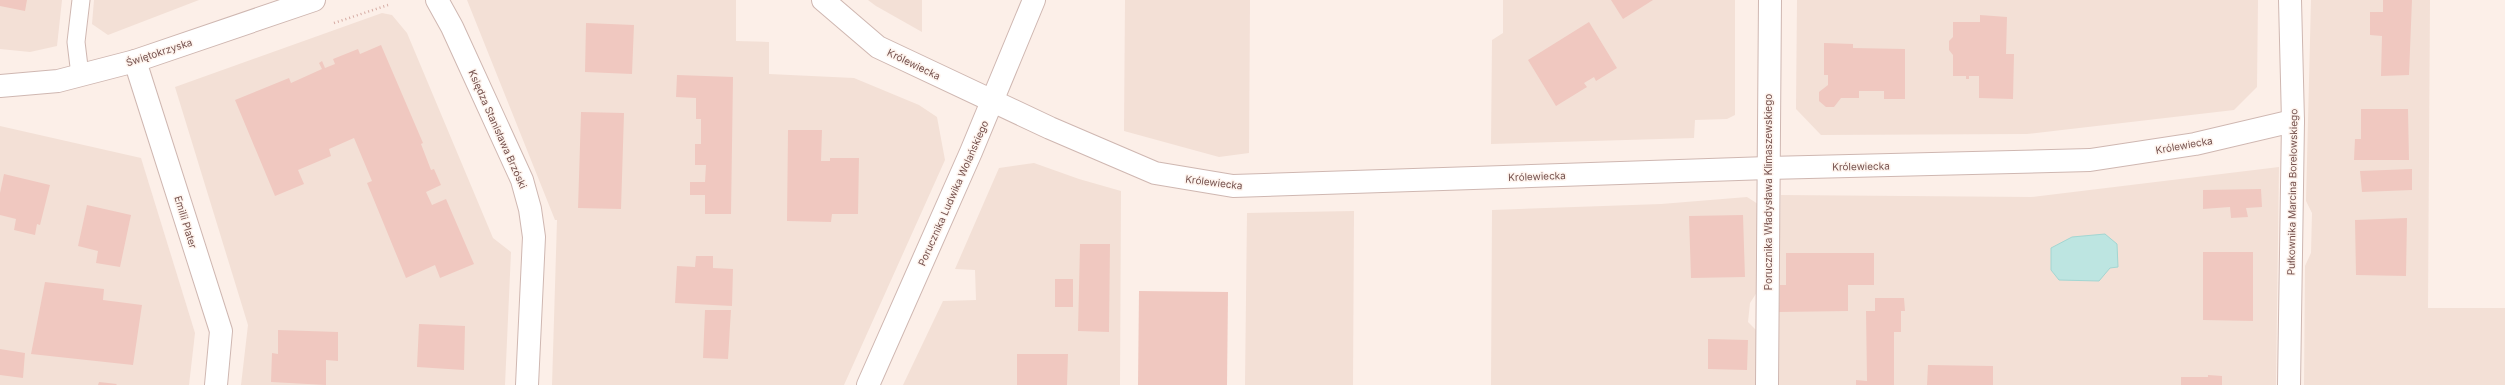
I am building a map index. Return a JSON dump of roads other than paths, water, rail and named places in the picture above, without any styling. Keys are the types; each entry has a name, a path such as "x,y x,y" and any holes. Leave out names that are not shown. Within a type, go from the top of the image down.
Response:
{"street":[{"name":"Świętokrzyska","path":"0,86 34,84 80,75 135,61 314,0"},
{"name":"Księdza Stanisława Brzóski","path":"437,0 452,27 522,180 530,209 534,237 526,385"},
{"name":"Królewiecka","path":"823,0 878,47 993,102 1155,173 1233,186 1768,168 2090,160 2195,144 2293,121"},
{"name":"Porucznika Ludwika Wolańskiego","path":"868,385 993,102 1034,0"},
{"name":"Porucznika Władysława Klimaszewskiego","path":"1767,385 1770,0"},
{"name":"Pułkownika Marcina Borelowskiego","path":"2289,385 2293,121 2290,0"},
{"name":"Emilii Plater","path":"135,61 221,332 216,385"}],"lane":[{"path":"80,75 76,42 81,0"}],"water":[{"path":"2105,234 2117,244 2118,267 2110,268 2099,281 2059,280 2051,270 2051,248 2072,237"}]}
